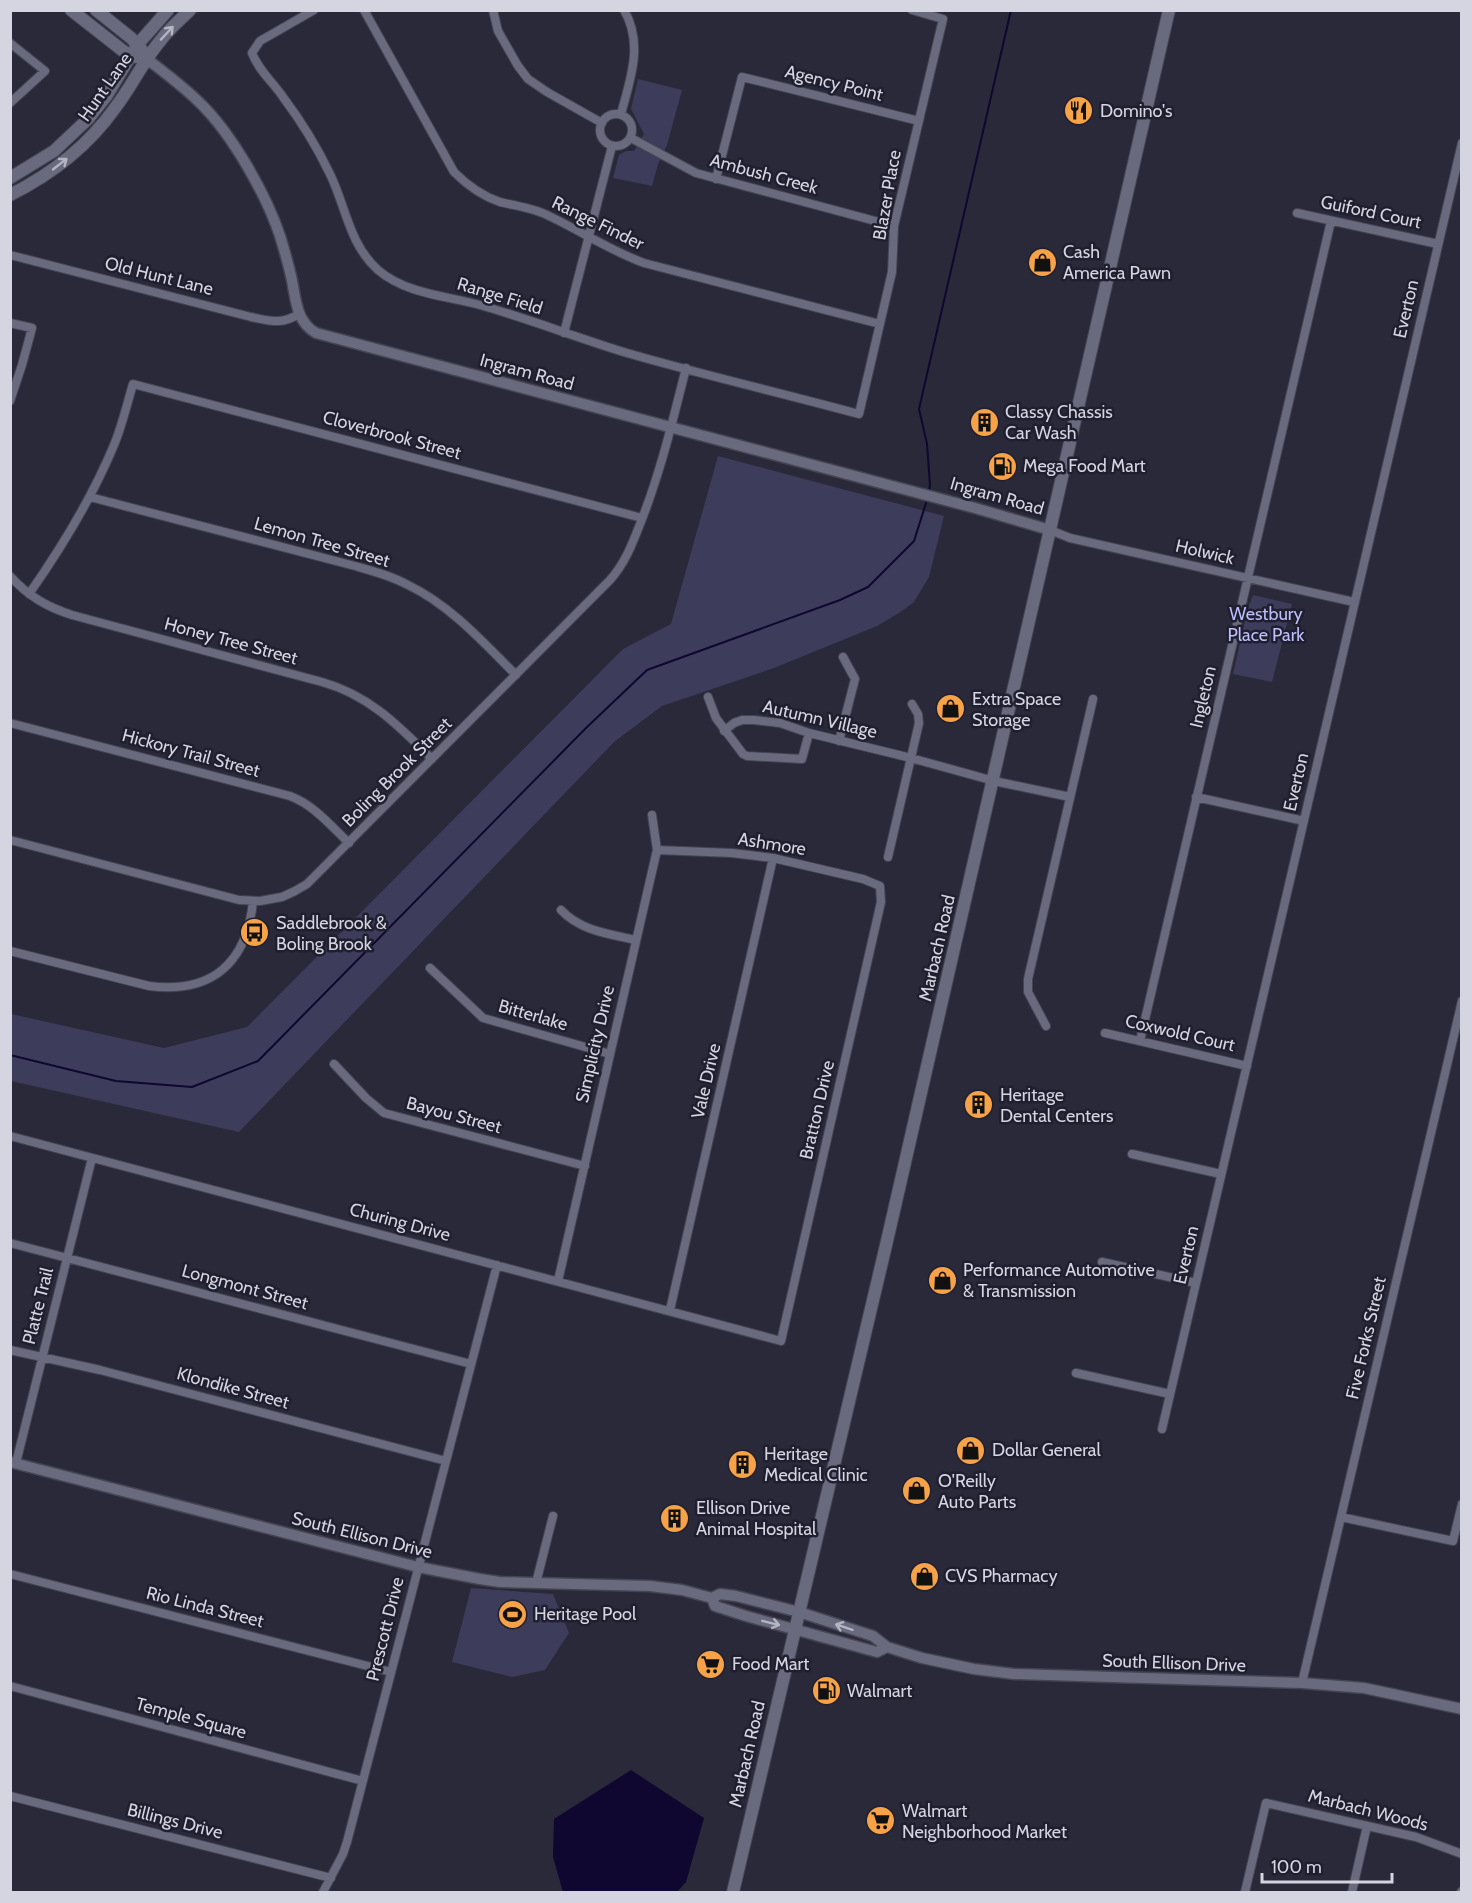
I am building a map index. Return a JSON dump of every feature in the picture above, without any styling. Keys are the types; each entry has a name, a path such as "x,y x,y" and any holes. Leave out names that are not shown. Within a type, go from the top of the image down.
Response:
{"main road":[{"path":"71,10 130,56 147,59"},
{"path":"96,10 138,44 147,59"},
{"name":"Hunt Lane","path":"10,178 42,160 76,131 107,95 138,44 168,10"},
{"name":"Hunt Lane","path":"10,195 48,173 84,144 114,110 169,30 190,10"},
{"name":"Marbach Road","path":"733,1893 994,782 1168,10"}],"street":[{"name":"Range Field","path":"314,10 260,41 252,53 257,65 290,105 311,139 331,175 351,234 364,255 379,271 412,289 481,306 628,353 859,414"},
{"name":"Range Finder","path":"364,10 454,172 481,194 547,214 628,258 880,324"},
{"path":"493,10 498,31 528,79 602,123"},
{"path":"621,114 635,49 631,24 624,10"},
{"name":"Blazer Place","path":"859,414 892,272 894,226 943,19 912,10"},
{"path":"10,43 45,70 10,103"},
{"path":"147,59 200,103 231,142 249,170 262,193 280,235 299,314"},
{"name":"Agency Point","path":"716,179 742,77 919,121"},
{"path":"621,114 630,121 631,138 623,145 612,146 603,140 600,128 610,115 621,114"},
{"name":"Ambush Creek","path":"631,138 696,172 716,179 894,226"},
{"name":"Everton","path":"1162,1429 1461,143"},
{"path":"564,333 612,146"},
{"name":"Guiford Court","path":"1297,213 1438,244"},
{"name":"Ingleton","path":"1140,1041 1331,221"},
{"name":"Old Hunt Lane","path":"10,255 251,317 277,322 288,321 299,314"},
{"name":"Ingram Road","path":"299,314 307,327 324,336 938,498 1050,530"},
{"path":"10,322 32,328 10,401"},
{"name":"Boling Brook Street","path":"10,840 239,900 254,901 282,897 302,888 615,574 630,550 653,494 686,368"},
{"name":"Cloverbrook Street","path":"90,496 115,444 133,384 642,518"},
{"path":"29,594 55,556 90,496"},
{"name":"Lemon Tree Street","path":"90,496 355,566 401,582 434,601 458,619 516,675"},
{"name":"Holwick","path":"1050,530 1070,538 1354,602"},
{"name":"Honey Tree Street","path":"10,576 37,600 72,615 345,689 386,714 432,759"},
{"path":"839,741 855,679 843,657"},
{"path":"708,697 724,731 747,756 802,759 809,733"},
{"path":"1047,1026 1028,992 1028,979 1093,699"},
{"path":"888,857 919,723 918,714 912,704"},
{"name":"Autumn Village","path":"724,731 734,723 754,720 780,723 809,733 911,758 994,782 1070,797"},
{"name":"Hickory Trail Street","path":"10,723 290,796 309,806 349,843"},
{"path":"1196,796 1304,821"},
{"name":"Simplicity Drive","path":"558,1281 657,850 652,815"},
{"name":"Ashmore","path":"657,850 732,853 773,858 863,879 880,886"},
{"name":"Vale Drive","path":"670,1311 773,858"},
{"name":"Bratton Drive","path":"781,1341 881,902 880,886"},
{"path":"10,951 137,984 164,988 186,986 212,976 233,959 247,936 254,901"},
{"path":"561,910 570,920 584,927 636,940"},
{"name":"Bitterlake","path":"430,968 483,1018 610,1054"},
{"name":"Five Forks Street","path":"1302,1683 1461,1001"},
{"name":"Coxwold Court","path":"1105,1033 1246,1066"},
{"name":"Bayou Street","path":"334,1064 366,1098 384,1113 585,1166"},
{"name":"Churing Drive","path":"10,1136 781,1341"},
{"path":"1132,1154 1221,1174"},
{"name":"Platte Trail","path":"13,1462 92,1158"},
{"name":"Longmont Street","path":"10,1243 471,1364"},
{"path":"1102,1262 1196,1283"},
{"name":"Prescott Drive","path":"323,1893 343,1854 497,1265"},
{"name":"Klondike Street","path":"10,1350 100,1370 446,1461"},
{"path":"1076,1373 1170,1394"},
{"name":"South Ellison Drive","path":"13,1462 418,1567 480,1580 650,1586 682,1590 712,1598 720,1594 749,1600 799,1612 873,1636 887,1647 922,1658 974,1669 1014,1674 1302,1683 1364,1688 1461,1709"},
{"path":"1341,1517 1453,1541 1461,1504"},
{"path":"536,1583 553,1516"},
{"name":"Rio Linda Street","path":"10,1574 391,1672"},
{"name":"South Ellison Drive","path":"712,1598 715,1606 746,1616 877,1652 887,1647"},
{"path":"746,1616 749,1600"},
{"name":"Temple Square","path":"10,1686 363,1781"},
{"name":"Billings Drive","path":"10,1796 331,1878"},
{"name":"Marbach Woods","path":"1245,1893 1266,1803 1416,1837 1461,1854"},
{"path":"1352,1893 1367,1826"}],"green space":[{"path":"638,79 682,90 667,145 658,164 652,186 613,178 619,155 626,151 634,151 644,134 631,109"},
{"path":"718,456 944,516 929,577 914,602 877,626 774,668 662,706 614,742 239,1132 11,1081 11,1014 164,1048 247,1027 623,649 671,624"},
{"name":"Westbury Place Park","path":"1253,595 1292,604 1272,682 1233,674"},
{"name":"Heritage Pool","path":"471,1588 553,1594 569,1633 545,1670 512,1677 452,1662"}],"shaded area":[{"path":"631,1770 704,1818 686,1882 677,1892 563,1892 553,1857 554,1819"}],"waterway":[{"path":"929,491 927,444 919,409 1011,10"},
{"path":"10,1055 116,1081 192,1087 258,1061 586,728 647,670 840,600 868,587 914,541 927,500"}],"place":[{"name":"Domino's","path":"1079,111"},
{"name":"Cash America Pawn","path":"1042,262"},
{"name":"Classy Chassis Car Wash","path":"984,422"},
{"name":"Mega Food Mart","path":"1002,466"},
{"name":"Extra Space Storage","path":"951,709"},
{"name":"Saddlebrook & Boling Brook","path":"255,933"},
{"name":"Heritage Dental Centers","path":"979,1105"},
{"name":"Performance Automotive & Transmission","path":"942,1280"},
{"name":"Dollar General","path":"971,1450"},
{"name":"Heritage Medical Clinic","path":"743,1464"},
{"name":"O'Reilly Auto Parts","path":"917,1491"},
{"name":"Ellison Drive Animal Hospital","path":"675,1518"},
{"name":"CVS Pharmacy","path":"924,1576"},
{"name":"Heritage Pool","path":"513,1614"},
{"name":"Food Mart","path":"711,1664"},
{"name":"Walmart","path":"826,1691"},
{"name":"Walmart Neighborhood Market","path":"881,1821"}]}
